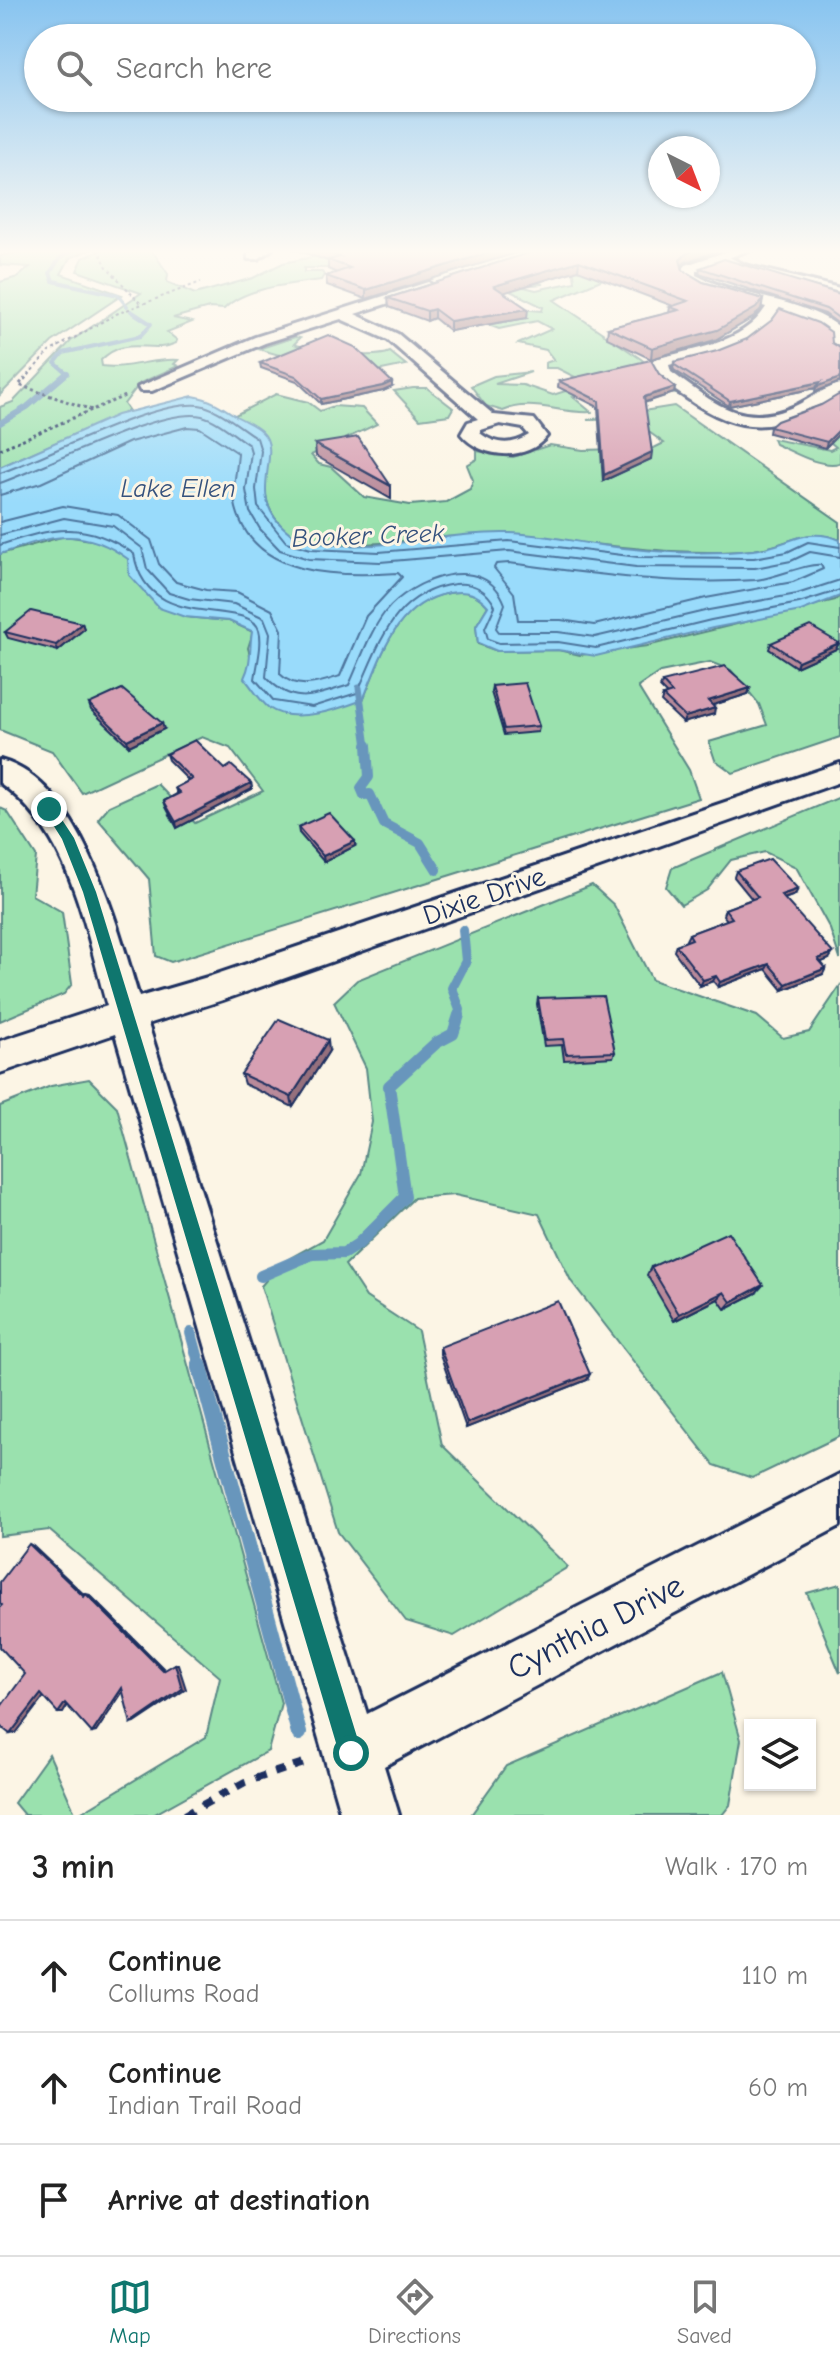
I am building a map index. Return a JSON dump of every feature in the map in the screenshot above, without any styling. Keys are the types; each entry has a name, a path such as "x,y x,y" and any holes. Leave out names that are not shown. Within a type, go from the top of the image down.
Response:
{"street":[{"path":"146,387 233,349 281,334"},
{"path":"387,334 405,345 489,420"},
{"path":"745,334 726,346 660,362 663,374 721,416 752,423 779,420 840,389"},
{"path":"0,769 26,785 49,809 68,838 90,892 370,1815"},
{"name":"Dixie Drive","path":"0,1057 211,990 840,772"},
{"name":"Cynthia Drive","path":"351,1753 840,1499"}],"path":[{"path":"81,334 49,352 19,385 92,410"},
{"path":"0,449 146,387"},
{"path":"184,1815 220,1793 286,1766 351,1753"}],"green space":[{"path":"0,334 64,334 52,342 0,395"},
{"path":"82,334 169,334 177,340 176,343 120,348 101,360 102,366 178,360 174,364 178,366 140,383 124,404 129,411 0,467 0,407 13,402"},
{"path":"541,334 604,334 641,359 684,396 628,389 573,397 591,412 535,406 513,407 503,411 486,406 471,386 494,376 531,372 495,384 523,385 553,395 578,387 577,378 557,368 545,368 545,363 554,360 546,350 518,344"},
{"path":"300,338 294,344 328,352 370,355 390,352 406,365 353,376 258,349"},
{"path":"427,388 453,408 449,415 420,419 394,391"},
{"path":"276,394 308,402 320,411 334,406 362,408 377,424 311,455 319,464 331,467 364,497 410,505 446,502 470,489 473,480 467,465 477,459 477,451 513,457 550,445 583,450 654,448 664,443 631,419 587,420 674,406 840,522 840,540 816,535 766,548 714,552 521,537 444,537 345,545 307,541 289,534 273,516 266,498 269,450 235,415"},
{"path":"840,430 840,463 807,458 775,444 773,439 830,450 836,447 830,442"},
{"path":"65,536 104,542 129,559 185,617 229,621 253,632 248,648 252,662 363,700 384,649 403,619 415,608 449,593 471,594 488,606 476,626 478,644 497,651 558,650 580,655 647,646 835,600 840,596 840,737 733,773 715,760 709,742 767,725 759,704 731,670 710,662 660,672 638,687 689,770 699,798 171,962 156,956 149,879 98,819 109,806 157,784 195,823 263,791 230,748 202,737 82,793 52,751 0,730 0,554"},
{"path":"840,797 840,959 830,929 796,867 765,852 731,860 707,890 681,905 666,887 672,868"},
{"path":"0,808 7,811 36,856 32,895 62,912 72,984 64,994 0,1021"},
{"path":"592,885 614,905 652,980 757,1016 783,1038 809,1032 840,986 840,1436 752,1478 714,1465 571,1281 539,1214 455,1195 414,1198 345,1265 366,1297 418,1331 442,1445 568,1567 454,1636 406,1621 338,1532 261,1286 281,1263 323,1240 361,1174 372,1122 366,1068 334,1002 357,980"},
{"path":"89,1079 117,1107 281,1703 268,1751 153,1815 77,1815 206,1737 220,1677 49,1530 0,1536 0,1106 51,1086"},
{"path":"840,1584 840,1673 807,1593"},
{"path":"722,1672 741,1740 730,1805 722,1815 471,1815 506,1766"},
{"path":"49,1754 76,1815 24,1815 14,1803"}],"water":[{"name":"Lake Ellen","path":"193,396 216,403 262,432 268,440 266,485 271,511 286,530 304,540 359,545 510,533 638,549 715,552 753,550 806,536 827,536 840,540 840,596 801,611 596,656 558,650 497,651 478,643 476,626 488,606 471,594 449,593 415,608 403,620 384,649 363,700 316,714 279,713 266,705 244,678 252,631 229,621 185,617 159,608 129,575 128,559 111,548 96,541 66,537 35,542 0,554 0,467 117,415"}],"building":[{"path":"621,334 704,334 652,348"},
{"path":"754,334 831,334 832,343 840,348 840,378 816,387 821,382 730,401 675,365 674,362 717,351"},
{"path":"328,335 355,347 392,382 321,399 296,376 260,363"},
{"path":"651,360 659,374 675,387 644,397 652,452 604,475 599,401 559,381"},
{"path":"840,394 840,429 827,442 770,427 777,421 821,405"},
{"path":"358,437 391,486 315,444"},
{"path":"31,611 82,623 56,645 5,632"},
{"path":"810,626 839,643 798,661 771,643"},
{"path":"725,666 750,688 708,701 715,708 685,717 663,696 672,693 662,682"},
{"path":"525,683 539,726 504,729 492,686"},
{"path":"122,689 162,723 127,740 89,704"},
{"path":"195,740 225,769 231,765 251,783 176,822 164,801 180,793 175,788 192,779 166,754"},
{"path":"329,813 355,841 323,856 298,827"},
{"path":"770,859 798,889 781,895 833,953 818,959 826,968 786,984 769,964 720,982 716,976 703,980 676,945 692,939 689,934 732,918 725,909 758,897 736,871"},
{"path":"603,996 615,1052 566,1054 563,1039 545,1040 538,998"},
{"path":"279,1019 328,1040 291,1097 241,1074"},
{"path":"728,1232 763,1285 731,1302 724,1292 679,1314 651,1267"},
{"path":"558,1301 590,1374 467,1423 440,1347"},
{"path":"29,1544 84,1597 86,1594 163,1671 175,1664 182,1689 131,1724 122,1688 92,1733 65,1703 58,1713 41,1694 10,1734 0,1726 0,1708 25,1674 0,1647 0,1582"}],"waterway":[{"path":"67,373 55,363 63,353 142,334"},
{"path":"0,423 27,407 67,373"},
{"path":"359,688 367,747"},
{"path":"367,745 369,777 361,788 364,795 370,794 384,824 420,843 437,870"},
{"path":"458,1017 460,1010 452,988 466,961 463,930"},
{"path":"261,1276 312,1254 344,1253 358,1244 405,1197 389,1086 436,1043 453,1034 459,1015"},
{"path":"191,1333 200,1366"},
{"path":"199,1364 299,1733"}],"route":[{"path":"49,809 68,838 90,892 351,1753"}],"water label":[{"name":"Booker Creek","path":"368,535"}]}
